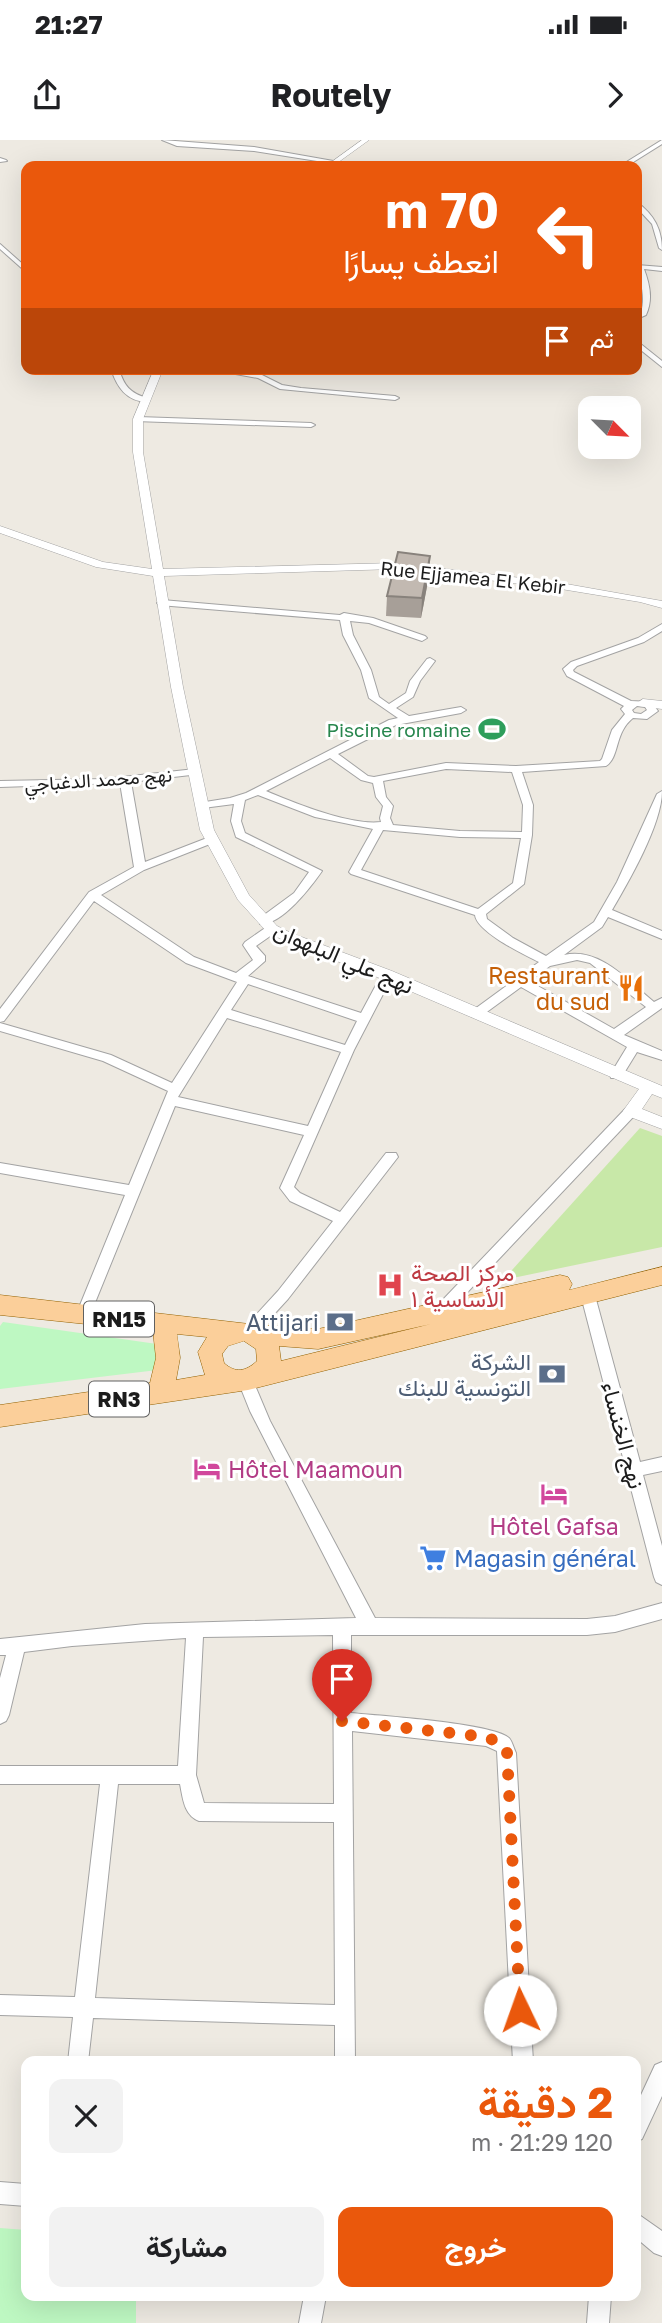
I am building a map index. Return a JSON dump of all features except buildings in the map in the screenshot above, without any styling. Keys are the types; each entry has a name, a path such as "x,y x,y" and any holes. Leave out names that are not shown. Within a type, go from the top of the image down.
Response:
{"main road":[{"path":"662,1261 318,1339 249,1333 220,1338 214,1344 210,1360 219,1375 246,1380 587,1292 662,1276"},
{"name":"RN15","path":"0,1305 249,1333"},
{"path":"158,1393 165,1378 169,1355 168,1337 161,1323"},
{"path":"246,1380 268,1365 270,1357 269,1348 249,1333"},
{"name":"RN3","path":"0,1416 246,1380"}],"street":[{"path":"165,140 177,144 254,149 316,161"},
{"path":"336,161 366,140"},
{"path":"631,161 662,142"},
{"path":"642,210 655,224 662,248"},
{"path":"0,246 21,265"},
{"path":"642,268 662,269"},
{"path":"642,276 646,284 647,304 642,314"},
{"path":"642,347 662,365"},
{"path":"117,375 122,389 131,396 144,400"},
{"name":"نهج علي البلهوان","path":"156,375 138,419 138,452 157,574 195,772 211,840 243,897 268,925 655,1090"},
{"path":"253,375 288,388 396,398"},
{"path":"138,419 311,425"},
{"name":"Rue Ejjamea El Kebir","path":"0,529 100,565 157,574 395,566 474,574 642,599 662,606"},
{"path":"642,599 662,597"},
{"path":"162,603 379,621 422,638"},
{"path":"344,617 348,635 366,670 374,698 406,719"},
{"path":"662,627 641,640 574,664 568,669 570,674 630,710 647,717 662,716"},
{"path":"389,708 410,695 415,681 430,661"},
{"path":"643,703 653,711 647,717"},
{"path":"332,755 365,778 378,780 446,766 516,769 607,761 613,732 630,710 643,703 662,705"},
{"path":"203,805 240,798 258,791 406,719 461,710"},
{"path":"480,913 518,884 527,835 528,805 516,769"},
{"name":"نهج محمد الدغباجي","path":"0,784 125,780 195,772"},
{"path":"125,780 140,868"},
{"path":"378,780 381,797 388,806 385,825 355,872 480,913"},
{"path":"258,791 310,814 337,821 484,836 527,835"},
{"path":"476,1014 598,924 607,912 662,794"},
{"path":"83,1315 173,1094 241,979 260,958 249,945 298,896 316,871 240,835 236,821 240,798"},
{"path":"0,1018 6,1002 93,895 140,868 211,840"},
{"path":"93,895 190,960 365,1019"},
{"path":"607,912 662,935"},
{"path":"480,913 481,921 490,929 548,962 577,956 589,958 657,1004 612,1036"},
{"path":"343,1220 287,1191 348,1050 387,975"},
{"path":"521,982 612,1036 662,1056"},
{"path":"222,1012 348,1050"},
{"path":"0,1027 107,1058 173,1094 311,1132"},
{"path":"616,1075 634,1046"},
{"path":"439,1313 631,1111 655,1090"},
{"path":"631,1111 662,1122"},
{"path":"249,1333 283,1295 391,1157"},
{"path":"0,1168 135,1191"},
{"name":"نهج الخنساء","path":"587,1292 662,1577"},
{"path":"246,1380 255,1409 303,1496 340,1575 370,1626"},
{"path":"634,1470 662,1464"},
{"path":"0,1715 9,1646 120,1634 342,1626 587,1627 615,1624 662,1611"},
{"path":"342,1626 341,1813 345,2056"},
{"path":"195,1632 187,1775 193,1804 199,1812 341,1813"},
{"path":"342,1721 487,1737 503,1745 507,1752 523,2056"},
{"path":"0,1776 187,1775"},
{"path":"78,2056 110,1776"},
{"path":"0,2005 344,2015"},
{"path":"641,2119 662,2072"},
{"path":"0,2193 21,2195"},
{"path":"641,2228 662,2245"},
{"path":"310,2323 314,2301"},
{"path":"598,2323 600,2301"}],"green space":[{"path":"640,1128 662,1136 662,1247 503,1280"},
{"path":"3,1322 171,1346 174,1368 0,1389 0,1326"},
{"path":"0,2228 21,2230 21,2301 136,2301 136,2323 0,2323"}],"place":[{"name":"Piscine romaine","path":"492,729"},
{"name":"Restaurant du sud","path":"631,988"},
{"name":"مركز الصحة الأساسية ١","path":"390,1285"},
{"name":"Attijari","path":"340,1322"},
{"name":"الشركة التونسية للبنك","path":"552,1374"},
{"name":"Hôtel Maamoun","path":"207,1469"},
{"name":"Hôtel Gafsa","path":"554,1494"},
{"name":"Magasin général","path":"433,1558"}],"route":[{"path":"342,1721 487,1737 503,1745 507,1752 520,2010"}]}
